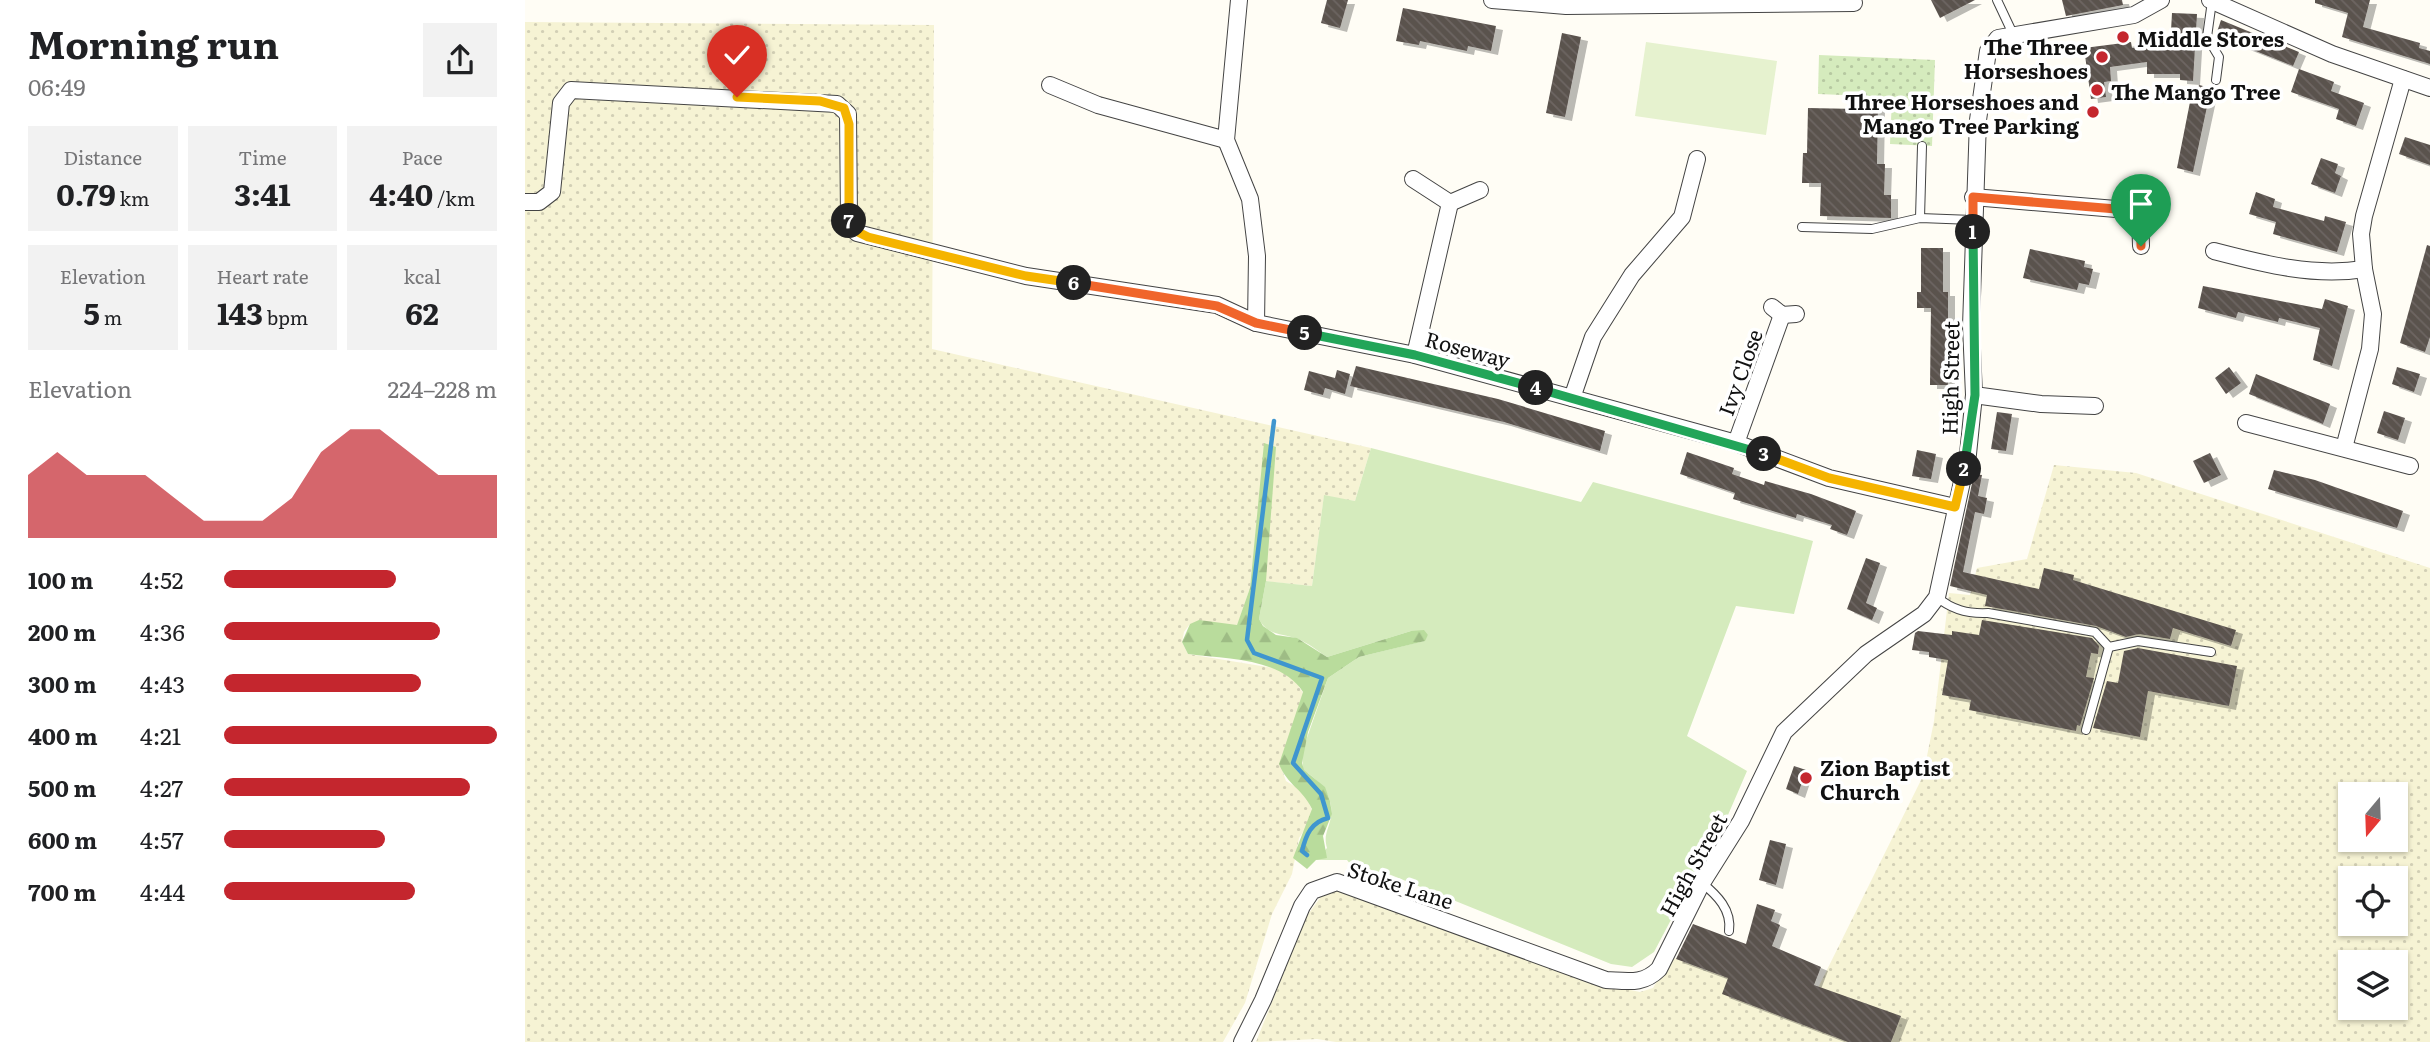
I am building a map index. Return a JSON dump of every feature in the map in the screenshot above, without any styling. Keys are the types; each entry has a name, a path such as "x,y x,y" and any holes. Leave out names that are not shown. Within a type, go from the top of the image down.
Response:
{"street":[{"path":"1239,0 1226,140 1250,199 1257,256 1256,323"},
{"path":"1492,0 1566,6 1854,3"},
{"path":"2013,34 2095,24 2134,15 2161,0"},
{"path":"2211,0 2332,54 2430,88"},
{"name":"High Street","path":"1635,982 1648,979 1667,957 1702,883 1741,821 1784,732 1866,654 1924,614 1937,597 1968,454 1975,395 1971,326 1977,120 1988,51 1999,38 2013,34"},
{"path":"2344,448 2370,349 2373,314 2364,269 2361,234 2403,79"},
{"path":"1050,85 1098,105 1226,140"},
{"name":"Roseway","path":"525,202 539,202 552,192 561,103 571,90 820,101 837,104 848,114 850,228 868,237 1026,276 1217,306 1256,323 1415,355 1736,443 1829,478 1955,507"},
{"path":"1572,398 1593,338 1632,275 1682,217 1697,159"},
{"path":"1413,179 1450,203"},
{"path":"1450,203 1480,190"},
{"path":"1973,197 2140,211 2141,246"},
{"path":"1415,355 1450,203"},
{"path":"2214,251 2332,274 2364,269"},
{"name":"Ivy Close","path":"1736,443 1784,312"},
{"path":"1975,395 2041,404 2095,406"},
{"path":"2246,423 2410,467"},
{"name":"Stoke Lane","path":"1242,1042 1263,1000 1302,906 1312,891 1337,882 1606,980 1635,982"}],"lane":[{"path":"1997,0 2013,34"},
{"path":"2211,0 2207,37 2219,57 2216,80"},
{"path":"1920,218 1922,146"},
{"path":"1802,227 1872,229 1920,218 1973,220"},
{"path":"1937,597 1947,606 1971,614 1988,613 2095,632 2109,647"},
{"path":"2109,647 2138,641 2211,652"},
{"path":"2086,730 2109,647"},
{"path":"1702,883 1718,895 1727,913 1729,931"}],"shaded area":[{"path":"525,22 934,25 932,349 1371,448 1355,501 1324,496 1312,586 1263,581 1265,443 1250,588 1237,626 1190,624 1184,632 1182,642 1188,654 1274,668 1293,677 1303,693 1280,764 1286,781 1304,792 1312,810 1309,823 1299,838 1292,874 1272,914 1245,1003 1223,1042 525,1042"},
{"path":"2054,465 2136,473 2430,568 2430,1042 1336,1042 1317,1039 1256,1042 1306,917 1326,890 1337,888 1626,989 1640,992 1653,988 1671,957 1717,974 1729,959 1816,992 1923,776 1934,721 1949,593 1970,595 1977,568 2027,559"}],"green space":[{"path":"1646,42 1777,61 1766,135 1635,116"},
{"path":"1819,55 1935,60 1932,146 1890,144 1892,97 1818,94"},
{"path":"1264,443 1276,447 1266,581 1259,619 1263,626 1276,635 1297,638 1327,657 1411,631 1424,630 1428,635 1425,641 1359,657 1328,678 1308,732 1302,763 1304,770 1325,787 1332,814 1323,836 1327,858 1316,860 1307,869 1293,858 1312,809 1279,764 1303,692 1281,672 1267,666 1236,659 1188,654 1182,642 1190,624 1199,620 1237,625 1250,588"},
{"path":"1371,448 1581,502 1593,482 1813,541 1794,614 1736,606 1687,736 1747,771 1715,845 1694,876 1654,952 1632,967 1611,964 1391,875 1351,865 1347,860 1316,860 1327,848 1326,835 1331,808 1324,789 1315,778 1303,770 1302,752 1328,678 1359,657 1424,641 1428,635 1411,631 1327,657 1302,641 1271,631 1259,619 1266,581 1312,586 1324,495 1355,501"}],"building":[{"path":"1327,0 1348,0 1340,28 1321,23"},
{"path":"1931,0 1975,0 1940,18"},
{"path":"2062,0 2122,0 2123,5 2066,16"},
{"path":"2315,0 2370,0 2363,27 2420,43 2419,48 2430,51 2430,64 2342,37 2348,13 2315,3"},
{"path":"1403,8 1496,26 1491,51 1468,46 1467,51 1420,41 1419,45 1396,41"},
{"path":"2172,13 2197,14 2193,81 2180,80 2180,74 2147,74 2147,62 2110,67 2111,81 2104,82 2106,97 2091,99 2084,48 2131,42 2132,48 2170,49"},
{"path":"2221,20 2299,52 2293,66 2216,35"},
{"path":"1562,33 1581,37 1565,117 1546,113"},
{"path":"2299,69 2334,82 2331,91 2364,103 2356,126 2336,119 2339,109 2291,92"},
{"path":"2199,85 2211,88 2193,172 2177,168 2190,102 2193,103"},
{"path":"1858,104 1878,105 1877,164 1885,164 1884,195 1891,195 1891,218 1820,216 1821,183 1802,183 1803,153 1807,153 1808,108 1858,109"},
{"path":"2405,137 2430,145 2430,165 2399,154"},
{"path":"2321,158 2338,164 2335,173 2341,176 2335,193 2311,184"},
{"path":"2256,192 2275,199 2273,207 2324,221 2325,216 2346,222 2337,252 2273,234 2276,222 2249,214"},
{"path":"2427,245 2430,246 2430,337 2425,352 2400,343"},
{"path":"1921,248 1943,248 1943,292 1948,292 1948,385 1930,385 1931,308 1917,308 1917,292 1921,292"},
{"path":"2030,249 2085,261 2084,267 2093,269 2089,285 2079,283 2077,290 2023,278"},
{"path":"2203,286 2322,309 2325,299 2348,306 2332,366 2313,360 2320,328 2279,318 2278,322 2238,312 2236,318 2198,308"},
{"path":"1356,366 1498,399 1605,431 1600,451 1504,422 1350,386"},
{"path":"2229,367 2241,383 2226,394 2215,378"},
{"path":"2397,367 2420,374 2414,392 2392,384"},
{"path":"1337,370 1350,374 1345,394 1325,388 1323,395 1304,390 1309,371 1335,378"},
{"path":"2256,374 2330,404 2323,424 2249,394"},
{"path":"2384,411 2405,418 2398,440 2377,433"},
{"path":"1997,412 2012,414 2006,451 1991,449"},
{"path":"1917,450 1936,454 1931,479 1912,476"},
{"path":"1687,452 1734,468 1732,474 1764,485 1765,481 1811,494 1856,511 1847,535 1830,529 1832,525 1797,514 1796,518 1733,499 1735,493 1680,474"},
{"path":"2210,453 2221,475 2204,483 2193,461"},
{"path":"2274,470 2315,480 2403,511 2397,528 2268,489"},
{"path":"1974,474 1982,475 1978,496 1987,498 1984,514 1975,512 1963,572 2039,589 2044,568 2074,575 2073,580 2236,630 2231,646 2173,628 2170,639 2139,634 2126,637 2096,626 1985,606 1987,595 1950,586"},
{"path":"1866,558 1880,563 1866,603 1877,608 1872,620 1847,609"},
{"path":"1982,620 2092,638 2099,646 2098,654 2091,653 2086,677 2094,678 2080,726 2077,725 2076,731 1969,710 1971,700 1942,695 1948,660 1929,657 1929,652 1912,650 1915,633 1918,631 1952,635 1952,631 1979,635"},
{"path":"2138,648 2237,666 2229,706 2148,691 2140,737 2093,728 2107,681 2118,683 2124,651"},
{"path":"1794,766 1806,770 1798,794 1786,789"},
{"path":"1770,840 1786,844 1776,885 1759,880"},
{"path":"1757,904 1775,910 1771,921 1780,925 1772,946 1821,967 1814,985 1901,1016 1891,1042 1848,1042 1722,994 1728,978 1676,959 1693,924 1746,944"}],"waterway":[{"path":"1274,421 1247,640 1254,653 1322,678 1293,763 1321,794 1328,818 1313,826 1302,851 1307,855"}],"place":[{"name":"Middle Stores","path":"2123,37"},
{"name":"The Three Horseshoes","path":"2102,57"},
{"name":"The Mango Tree","path":"2097,90"},
{"name":"Three Horseshoes and Mango Tree Parking","path":"2093,112"},
{"name":"Zion Baptist Church","path":"1806,778"}],"route":[{"path":"737,97 820,101 844,108 849,124 850,228 868,237 1026,276 1217,306 1256,323 1415,355 1736,443 1829,478 1955,507 1968,454 1975,395 1971,326 1973,197 2140,211 2141,246"}]}
